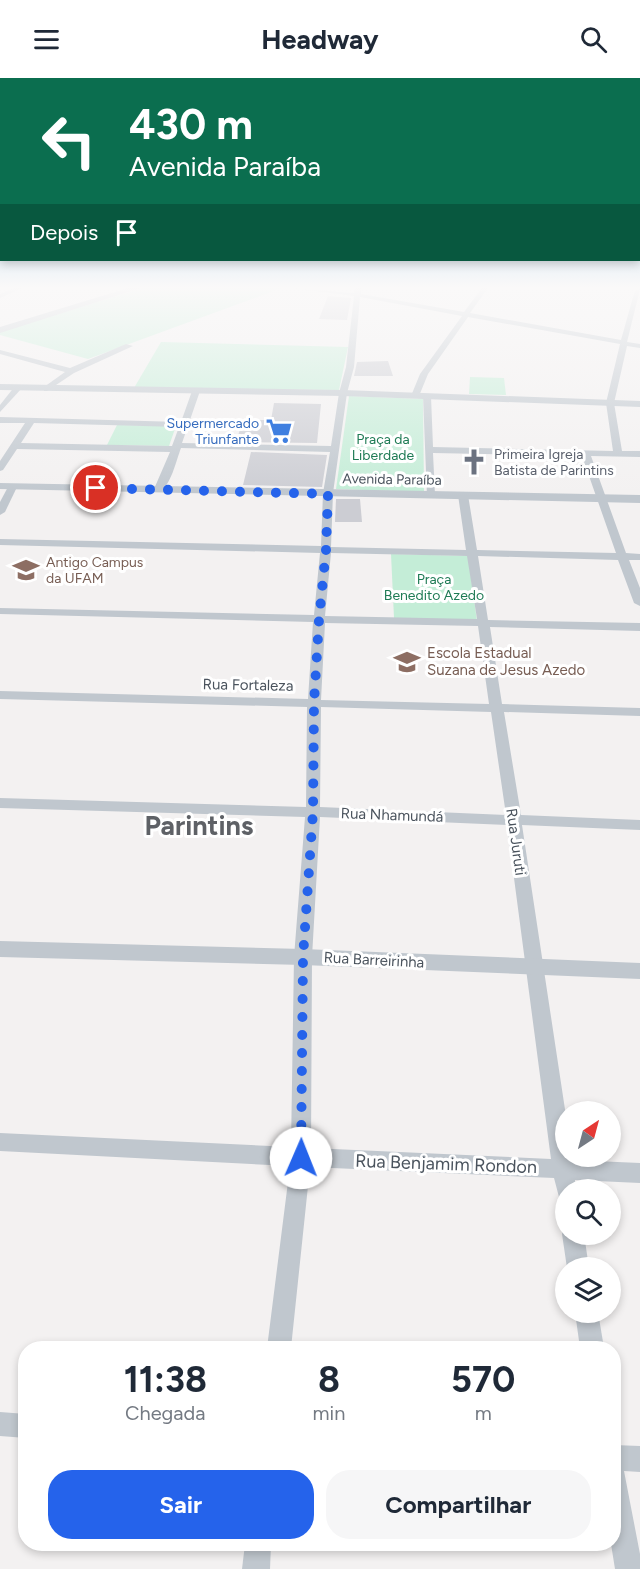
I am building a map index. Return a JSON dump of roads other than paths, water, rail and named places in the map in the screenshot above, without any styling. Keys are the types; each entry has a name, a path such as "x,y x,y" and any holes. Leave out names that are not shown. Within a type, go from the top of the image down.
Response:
{"street":[{"path":"21,358 71,371"},
{"path":"47,389 71,371 102,358"},
{"path":"280,1341 301,1158 303,957 313,812 314,703 328,494 343,393 351,358"},
{"path":"415,396 424,374 436,358"},
{"path":"618,453 610,403 620,358"},
{"path":"0,387 343,393 640,404"},
{"path":"0,410 18,388"},
{"path":"159,489 168,471 196,391"},
{"path":"427,396 430,495"},
{"path":"0,420 183,425"},
{"path":"0,468 31,421"},
{"path":"15,446 334,449"},
{"path":"429,450 640,454"},
{"path":"586,453 600,498 640,603"},
{"path":"0,512 6,487"},
{"name":"Avenida Paraíba","path":"6,487 640,499"},
{"name":"Rua Juruti","path":"463,495 514,819 564,1179"},
{"path":"0,542 640,557"},
{"path":"0,611 640,627"},
{"name":"Rua Fortaleza","path":"0,695 640,712"},
{"name":"Rua Nhamundá","path":"0,803 640,825"},
{"name":"Rua Barreirinha","path":"0,949 303,957 640,971"},
{"name":"Rua Benjamim Rondon","path":"0,1142 640,1173"},
{"path":"588,1323 591,1341"},
{"path":"0,1424 18,1425"},
{"path":"621,1458 640,1459"},
{"path":"621,1521 629,1569"},
{"path":"256,1569 257,1551"}],"place":[{"name":"Supermercado Triunfante","path":"279,431"},
{"name":"Primeira Igreja Batista de Parintins","path":"474,462"},
{"name":"Antigo Campus da UFAM","path":"26,570"},
{"name":"Escola Estadual Suzana de Jesus Azedo","path":"407,662"}],"district":[{"name":"Parintins","path":"199,826"}],"park label":[{"name":"Praça da Liberdade","path":"383,448"},
{"name":"Praça Benedito Azedo","path":"434,588"}]}
